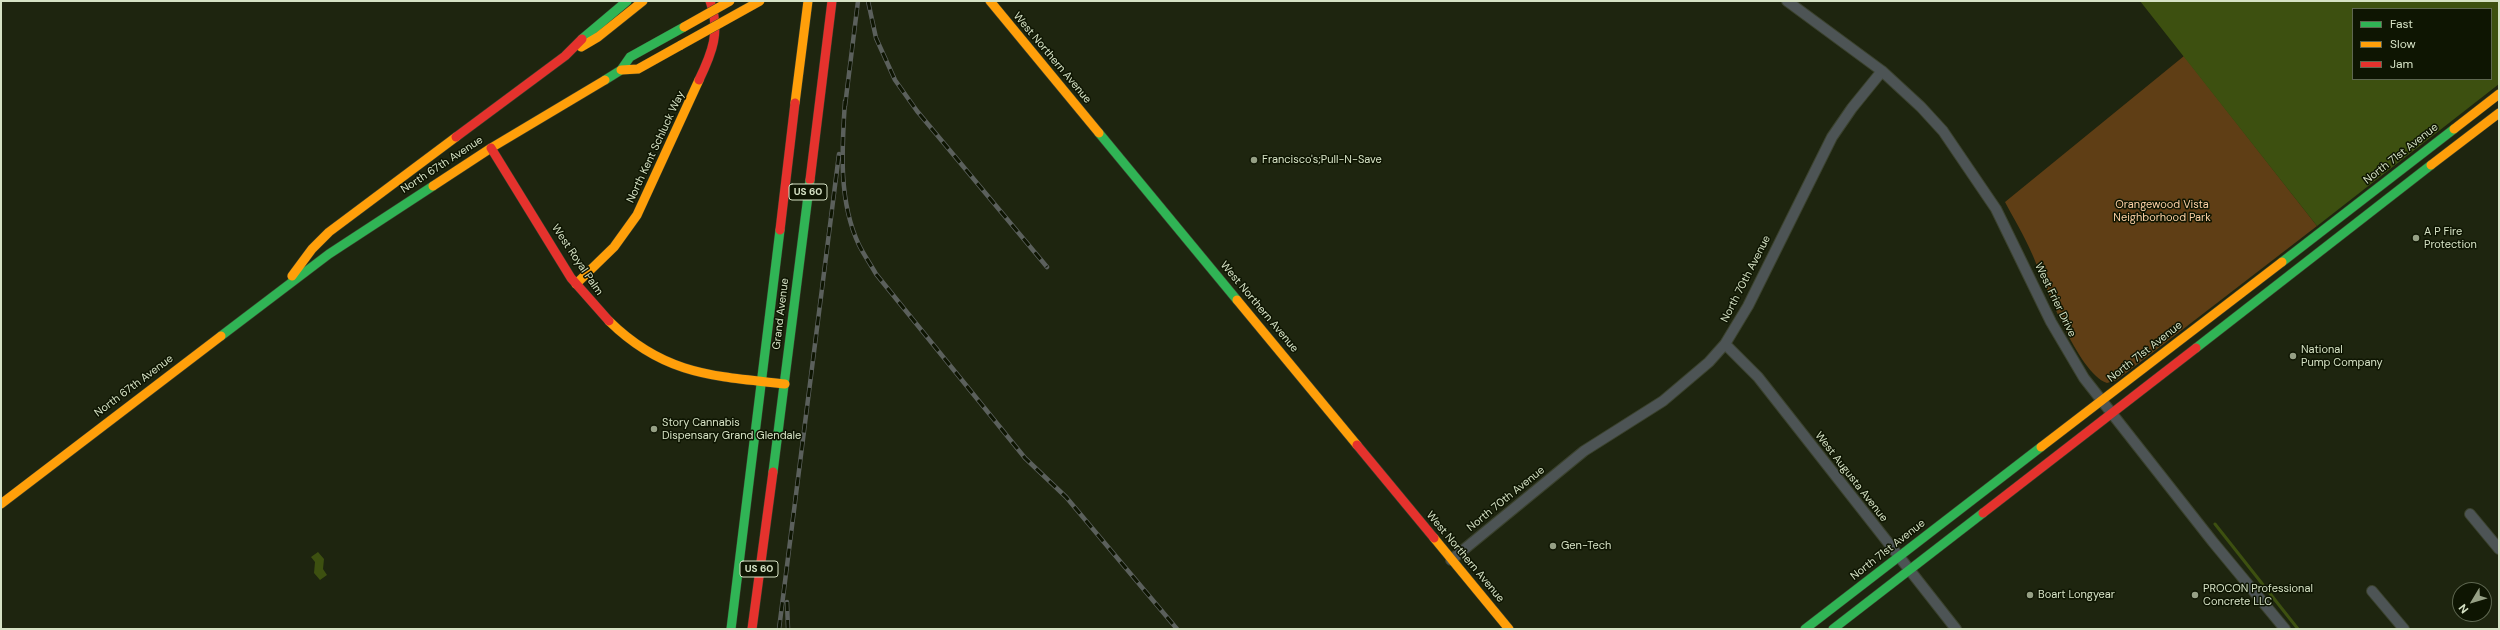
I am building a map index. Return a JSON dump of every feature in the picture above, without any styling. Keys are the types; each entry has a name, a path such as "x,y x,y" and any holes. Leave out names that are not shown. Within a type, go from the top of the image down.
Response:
{"main road":[{"name":"North 67th Avenue","path":"565,56 592,29 627,1"},
{"name":"North 67th Avenue","path":"282,288 312,249 329,232 565,56 598,37 643,1"},
{"name":"North Kent Schluck Way","path":"576,284 604,260 618,244 632,225 644,202 713,50 717,35 716,22 710,1"},
{"name":"North 67th Avenue","path":"1,504 282,288 332,252 491,148 621,70 630,57 730,1"},
{"name":"North 67th Avenue","path":"621,70 638,69 760,1"},
{"name":"Grand Avenue","path":"731,629 763,381 808,1"},
{"name":"Grand Avenue","path":"752,629 785,384 832,1"},
{"name":"West Northern Avenue","path":"990,1 1508,629"},
{"name":"North 71st Avenue","path":"1805,629 2499,94"},
{"path":"1833,629 2499,113"},
{"name":"West Royal Palm","path":"491,148 576,284 598,312 616,330 661,361 703,374 785,384"},
{"path":"2209,318 2219,331"},
{"path":"2019,464 2030,477"}],"street":[{"name":"West Frier Drive","path":"1787,1 1882,71 1921,107 1938,126 1980,183 2008,229 2060,340 2100,401 2285,629"},
{"name":"North 70th Avenue","path":"1451,560 1584,451 1686,384 1725,344 1748,306 1832,137 1852,108 1882,71"},
{"name":"West Augusta Avenue","path":"1725,344 1760,378 1908,571 1956,629"},
{"path":"2470,514 2499,548"},
{"path":"2372,591 2404,629"}],"green space":[{"name":"Orangewood Vista Neighborhood Park","path":"2184,56 2317,226 2117,380 2107,383 2096,376 2074,346 2054,306 2030,249 2005,202"}],"shaded area":[{"path":"2140,1 2499,1 2499,84 2317,226"},
{"path":"318,552 324,559 323,569 327,575 320,580 314,573 315,562 311,557"}],"waterway":[{"path":"2215,524 2298,629"}],"railway":[{"path":"845,106 858,1"},
{"path":"868,1 876,38 895,80 917,111 1047,267"},
{"path":"845,101 843,174 848,210 852,228 859,245 876,274 1025,458 1066,497 1177,629"},
{"path":"779,629 839,154"},
{"path":"787,602 788,629"}],"traffic: fast":[{"path":"582,39 627,1"},
{"path":"605,80 621,70 630,57 684,27"},
{"path":"2282,262 2454,129"},
{"path":"1099,133 1237,300"},
{"path":"2196,348 2431,165"},
{"path":"773,472 810,180"},
{"path":"221,336 329,254 433,186"},
{"path":"731,629 780,230"},
{"path":"1805,629 2041,447"},
{"path":"1833,629 1983,513"}],"traffic: slow":[{"path":"581,47 598,37 643,1"},
{"path":"684,27 730,1"},
{"path":"681,45 760,1"},
{"path":"795,103 808,1"},
{"path":"990,1 1099,133"},
{"path":"621,70 638,69 681,45"},
{"path":"433,186 491,148 605,80"},
{"path":"576,284 614,247 637,215 699,80"},
{"path":"2454,129 2499,94"},
{"path":"2431,165 2499,113"},
{"path":"292,276 312,249 329,232 456,137"},
{"path":"2041,447 2282,262"},
{"path":"1237,300 1357,445"},
{"path":"609,321 629,339 670,363 712,375 785,384"},
{"path":"1,504 221,336"},
{"path":"1434,538 1509,629"}],"traffic: jam":[{"path":"699,80 714,42 715,22 710,1"},
{"path":"810,180 832,1"},
{"path":"456,137 565,56 582,39"},
{"path":"780,230 795,103"},
{"path":"491,148 571,278 609,321"},
{"path":"1983,513 2196,348"},
{"path":"1357,445 1434,538"},
{"path":"752,629 773,472"}],"place":[{"name":"Francisco's;Pull-N-Save","path":"1254,160"},
{"name":"A P Fire Protection","path":"2416,238"},
{"name":"National Pump Company","path":"2293,356"},
{"name":"Story Cannabis Dispensary Grand Glendale","path":"654,429"},
{"name":"Gen-Tech","path":"1553,546"},
{"name":"Boart Longyear","path":"2030,595"},
{"name":"PROCON Professional Concrete LLC","path":"2195,595"}]}
